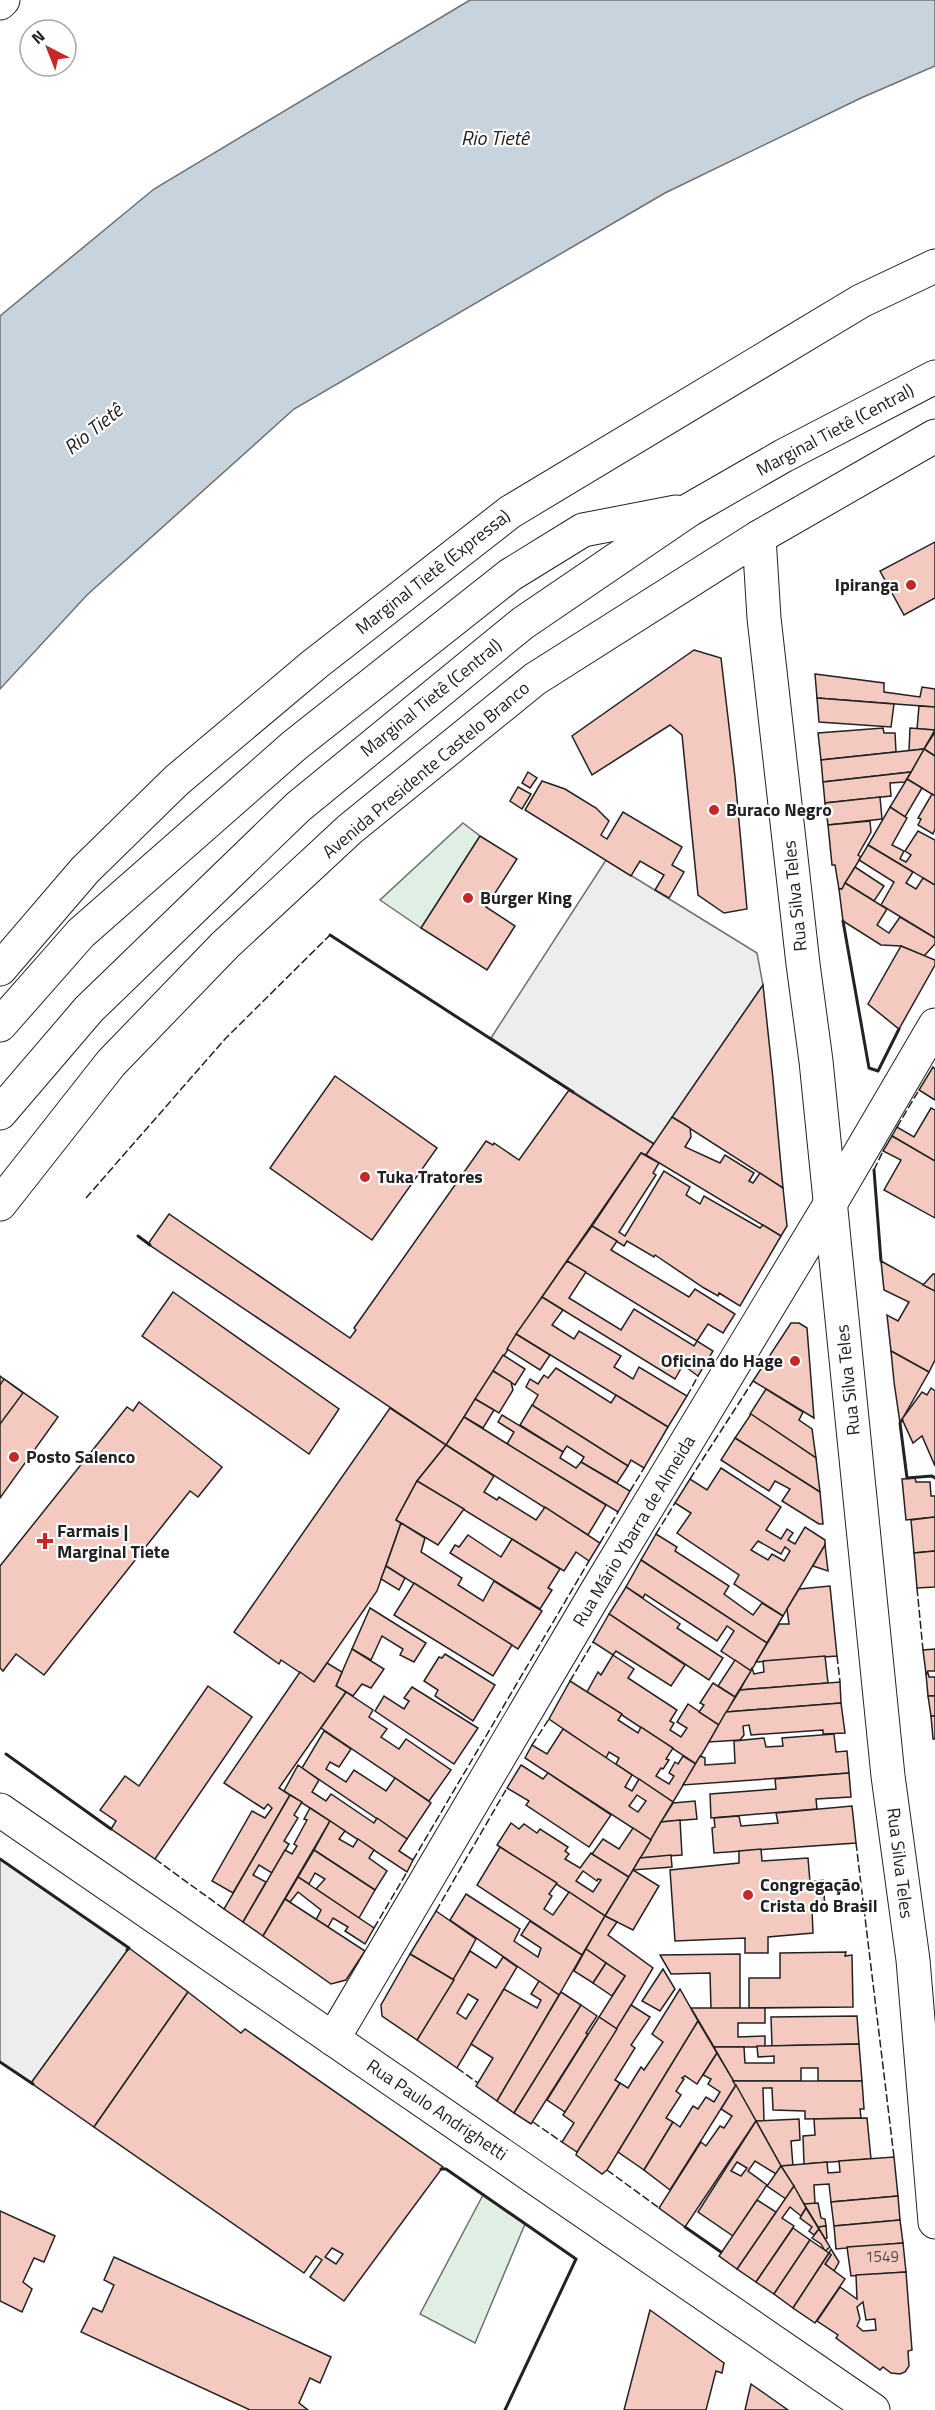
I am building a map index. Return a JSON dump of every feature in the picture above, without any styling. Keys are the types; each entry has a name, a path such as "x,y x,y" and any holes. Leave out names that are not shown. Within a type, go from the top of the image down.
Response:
{"main road":[{"name":"Marginal Tietê (Expressa)","path":"0,969 85,870 177,780 315,664 510,512 861,301 935,266"},
{"name":"Marginal Tietê (Central)","path":"0,1113 90,1009 298,807 523,623 689,510 783,456 935,377"},
{"name":"Avenida Presidente Castelo Branco","path":"0,1204 111,1063 225,945 350,829 535,679 759,537 935,436"},
{"path":"0,1025 81,933 295,745 510,575 583,530 689,510"},
{"name":"Rua Silva Teles","path":"759,537 764,618 816,1061 888,1776 912,1960 935,2222"},
{"name":"Rua Mário Ybarra de Almeida","path":"333,2039 596,1594 830,1206 935,1025"},
{"name":"Rua Paulo Andrighetti","path":"0,1810 873,2410"}],"green space":[{"path":"463,823 480,836 421,928 380,900"},
{"path":"483,2195 525,2224 475,2343 420,2314"}],"shaded area":[{"path":"606,860 757,953 763,985 654,1144 491,1038"},
{"path":"0,1859 129,1948 31,2083 0,2062"}],"water":[{"name":"Rio Tietê","path":"470,0 935,0 935,66 861,98 665,193 294,409 87,595 0,689 0,316 154,189"}],"building":[{"name":"Ipiranga","path":"935,542 935,598 904,615 880,571"},
{"name":"Buraco Negro","path":"694,650 721,658 735,777 747,909 724,913 698,895 682,735 670,725 592,775 572,736"},
{"path":"815,674 884,683 884,692 920,697 922,687 935,689 935,707 817,698"},
{"path":"817,698 894,704 891,727 819,722"},
{"path":"919,706 935,707 935,730 917,729"},
{"path":"883,728 884,733 895,733 896,752 821,760 818,733"},
{"path":"910,728 935,730 924,749 909,751"},
{"path":"935,732 935,756 924,749"},
{"path":"924,749 935,756 935,796 907,779"},
{"path":"924,749 911,772 823,782 821,760"},
{"path":"528,772 537,778 530,788 522,783"},
{"path":"911,772 905,782 890,783 891,796 825,803 823,782"},
{"path":"907,779 922,788 905,817 890,807"},
{"path":"542,781 565,789 596,808 609,821 601,835 607,839 623,812 682,847 672,865 684,872 669,898 655,890 664,875 640,861 631,876 525,810"},
{"path":"518,787 531,794 522,809 510,801"},
{"path":"932,794 935,796 933,834 918,825 921,819 918,818"},
{"path":"880,797 882,819 828,825 825,803"},
{"path":"890,807 907,818 892,845 904,851 900,859 906,862 911,855 905,851 918,831 935,840 935,885 868,845"},
{"path":"870,821 871,832 858,855 861,857 842,889 839,889 835,865 832,865 828,825"},
{"path":"480,836 517,859 486,907 515,926 487,970 421,928"},
{"path":"868,845 913,872 906,883 916,889 923,878 935,885 935,938 881,905 894,882 859,860"},
{"path":"855,867 884,886 874,901 845,883"},
{"path":"845,883 887,909 877,925 889,933 900,917 935,938 935,944 924,956 901,946 881,945 843,921 839,889 842,889"},
{"path":"901,946 935,960 935,965 899,1029 868,1004"},
{"path":"763,985 773,1079 783,1188 672,1117"},
{"path":"933,1067 935,1069 935,1100 919,1090"},
{"path":"335,1076 437,1148 372,1240 270,1168"},
{"path":"569,1090 654,1144 646,1155 641,1153 542,1297 446,1445 148,1244 169,1214 350,1338 356,1330 354,1328 486,1141 493,1145 494,1143 519,1160"},
{"path":"931,1108 935,1110 935,1161 892,1136 897,1127 914,1137"},
{"path":"672,1117 690,1128 691,1137 685,1147 720,1163 725,1155 754,1173 749,1181 753,1183 760,1173 783,1188 787,1226 781,1236 646,1155"},
{"path":"892,1136 935,1161 935,1218 884,1190 901,1160 883,1151"},
{"path":"641,1153 659,1163 653,1173 656,1175 619,1232 625,1236 664,1171 690,1187 686,1195 700,1204 704,1196 760,1228 763,1225 781,1236 740,1306 719,1293 718,1296 704,1288 655,1255 654,1257 627,1241 624,1246 592,1226"},
{"path":"592,1226 617,1241 611,1250 689,1297 695,1289 735,1314 723,1333 708,1324 697,1341 567,1261"},
{"path":"567,1261 586,1272 569,1298 621,1330 634,1309 694,1346 697,1341 713,1351 698,1376 683,1365 675,1379 542,1297"},
{"path":"881,1261 935,1291 935,1360 929,1372 891,1351 887,1315 898,1321 909,1302 884,1290"},
{"path":"935,1274 935,1291 923,1285"},
{"path":"173,1292 339,1409 309,1454 142,1336"},
{"path":"542,1297 563,1310 552,1325 574,1339 579,1331 621,1356 614,1367 633,1379 639,1367 687,1396 668,1427 516,1334"},
{"path":"791,1323 799,1323 807,1328 814,1418 753,1381"},
{"path":"516,1334 550,1355 540,1370 507,1349"},
{"path":"891,1351 929,1372 900,1423 894,1382"},
{"path":"503,1355 525,1369 515,1385 493,1371"},
{"path":"556,1368 611,1403 616,1395 668,1427 644,1468 631,1460 628,1466 532,1406 538,1395 526,1387 530,1379 538,1384 544,1375 548,1378"},
{"path":"493,1371 511,1382 513,1390 499,1413 475,1399"},
{"name":"Posto Salenco","path":"0,1376 58,1417 0,1498"},
{"path":"4,1379 23,1393 0,1424 0,1385"},
{"path":"931,1388 935,1391 935,1466 922,1436 913,1443 902,1419 922,1392 927,1395"},
{"path":"766,1389 803,1412 799,1420 812,1429 816,1458 750,1414"},
{"path":"475,1399 494,1410 483,1428 464,1417"},
{"path":"139,1402 222,1467 198,1497 190,1491 44,1675 16,1654 3,1671 0,1668 0,1566 127,1407 133,1411"},
{"path":"532,1405 628,1466 617,1483 581,1462 584,1457 567,1446 563,1452 520,1425"},
{"path":"390,1408 446,1445 417,1481 396,1520 401,1523 377,1591 314,1682 281,1660 279,1664 234,1632"},
{"path":"751,1414 816,1458 820,1492 735,1438"},
{"path":"502,1415 563,1452 560,1458 576,1468 581,1462 630,1491 618,1512 507,1444 514,1432 498,1422"},
{"path":"464,1417 606,1505 588,1535 446,1445"},
{"path":"735,1438 820,1492 823,1524 819,1524 782,1501 790,1489 775,1481 769,1491 721,1460"},
{"path":"446,1445 494,1476 484,1492 497,1500 499,1497 536,1520 545,1507 600,1543 589,1561 576,1552 564,1571 417,1481"},
{"path":"721,1468 781,1507 766,1530 781,1539 787,1529 793,1533 788,1540 795,1544 805,1527 825,1540 825,1545 783,1616 734,1584 739,1575 677,1533 691,1513 675,1503 690,1479 707,1490","holes":["758,1541 781,1554 785,1547 790,1551 784,1561 772,1554 768,1560 751,1550"]},
{"path":"915,1478 916,1482 930,1482 931,1496 935,1496 935,1517 906,1520 902,1479"},
{"path":"417,1481 464,1509 438,1545 396,1520"},
{"path":"935,1517 935,1551 914,1553 911,1520"},
{"path":"401,1523 425,1538 421,1552 462,1578 458,1585 483,1601 494,1581 542,1611 518,1649 386,1566"},
{"path":"656,1534 677,1547 675,1551 729,1586 724,1594 753,1615 762,1603 783,1616 767,1643 641,1560"},
{"path":"468,1535 501,1557 512,1539 560,1569 548,1588 552,1590 540,1609 450,1553 455,1545 459,1547"},
{"path":"825,1545 828,1571 813,1566"},
{"path":"935,1551 935,1587 917,1588 914,1553"},
{"path":"641,1560 767,1643 751,1671 721,1651 734,1631 727,1626 717,1641 645,1594 643,1598 626,1587"},
{"path":"386,1566 405,1578 399,1590 381,1579"},
{"path":"414,1583 512,1645 493,1676 394,1615"},
{"path":"830,1586 837,1656 756,1662 779,1624 789,1624 787,1609 799,1589"},
{"path":"626,1587 680,1624 677,1628 723,1658 709,1680 609,1614"},
{"path":"370,1608 426,1643 414,1662 400,1655 403,1649 382,1636 371,1660 352,1649"},
{"path":"609,1614 685,1665 671,1686 616,1651 613,1655 593,1642"},
{"path":"352,1649 384,1669 371,1688 362,1684 353,1696 336,1686"},
{"path":"935,1649 935,1671 928,1671 926,1674 923,1650"},
{"path":"445,1654 495,1685 473,1721 435,1696 438,1690 424,1681 439,1657 442,1658"},
{"path":"613,1655 634,1669 628,1678 677,1710 670,1721 674,1723 670,1730 681,1737 687,1728 677,1722 688,1704 719,1725 696,1764 587,1692 598,1672 601,1675"},
{"path":"825,1656 828,1683 740,1690 752,1668 754,1674 764,1672 763,1661"},
{"path":"735,1660 751,1671 735,1697 718,1686"},
{"path":"327,1663 342,1672 336,1686 346,1692 279,1788 290,1795 233,1893 212,1881 252,1811 265,1818 272,1808 268,1804 264,1809 224,1783 300,1672 314,1682"},
{"path":"928,1673 929,1677 935,1677 935,1696 928,1696 926,1674"},
{"path":"570,1681 622,1714 618,1720 638,1733 641,1727 673,1748 666,1759 669,1760 656,1776 669,1784 674,1776 669,1773 675,1762 678,1764 683,1756 696,1764 673,1802 616,1764 619,1758 609,1752 606,1758 549,1719"},
{"path":"840,1682 841,1703 726,1712 740,1690"},
{"path":"713,1683 735,1697 719,1725 699,1712 704,1705 700,1703"},
{"path":"208,1686 252,1717 155,1859 111,1829 116,1821 100,1810 125,1776 139,1786"},
{"path":"412,1687 478,1728 454,1764 375,1711 384,1696 404,1709 409,1701 404,1698"},
{"path":"346,1692 373,1710 369,1717 387,1729 381,1737 399,1749 406,1739 451,1770 429,1801 321,1728"},
{"path":"928,1696 935,1696 935,1716 931,1716"},
{"path":"841,1703 845,1733 823,1734 823,1730 751,1735 749,1725 743,1726 744,1735 740,1740 709,1742 726,1712"},
{"path":"931,1716 935,1716 935,1739 933,1739"},
{"path":"563,1729 632,1775 625,1787 632,1791 639,1779 673,1802 651,1840 525,1758 532,1745 547,1754","holes":["637,1795 646,1801 638,1812 629,1806"]},
{"path":"324,1731 351,1749 339,1767 330,1762 326,1769 346,1782 354,1770 386,1791 395,1778 431,1803 407,1839 302,1768"},
{"path":"834,1734 836,1752 847,1751 849,1773 683,1785 700,1756 705,1758 705,1765 735,1763 734,1741 764,1738 766,1747 783,1746 782,1738"},
{"path":"298,1765 319,1780 312,1792 326,1801 331,1794 374,1823 377,1818 407,1839 399,1851 413,1860 407,1872 284,1791"},
{"path":"521,1765 543,1779 548,1773 611,1815 589,1847 526,1805 529,1801 507,1788"},
{"path":"849,1773 851,1797 816,1799 817,1809 711,1818 710,1794 776,1789 775,1779"},
{"path":"290,1795 302,1802 294,1815 298,1818 284,1841 289,1844 272,1873 259,1865 253,1875 266,1882 243,1922 224,1909"},
{"path":"695,1801 697,1819 661,1822 673,1803"},
{"path":"852,1806 856,1843 714,1853 712,1828 715,1827 714,1818 739,1816 741,1826 778,1823 776,1813"},
{"path":"310,1808 330,1821 263,1936 243,1922 285,1850 292,1854 297,1846 294,1844 307,1820 304,1819"},
{"path":"680,1820 682,1855 640,1858 661,1822"},
{"path":"330,1821 345,1831 339,1839 353,1847 358,1839 374,1850 369,1858 387,1871 375,1890 314,1850"},
{"path":"511,1823 519,1829 524,1824 537,1833 540,1829 568,1847 565,1851 569,1854 565,1859 580,1868 591,1853 629,1877 605,1916 497,1845","holes":["583,1871 597,1881 601,1880 593,1892 576,1881"]},
{"path":"633,1828 651,1840 629,1877 592,1854 603,1839 619,1849"},
{"path":"500,1847 557,1883 549,1894 552,1896 544,1909 553,1915 569,1892 605,1916 582,1955 477,1885"},
{"name":"Congregação Crista do Brasil","path":"761,1849 762,1861 808,1858 810,1882 823,1880 825,1908 812,1909 813,1933 768,1937 768,1953 745,1953 745,1938 675,1941 670,1870 739,1863 739,1851"},
{"path":"314,1850 375,1890 359,1918 316,1889 325,1879 315,1873 309,1884 298,1877"},
{"path":"671,1855 672,1867 633,1870 640,1858"},
{"path":"633,1870 659,1886 633,1930 605,1916"},
{"path":"298,1877 374,1928 365,1944 345,1931 348,1927 333,1918 328,1927 316,1920 321,1910 298,1892 290,1902 285,1899"},
{"path":"466,1894 520,1929 514,1941 538,1957 541,1948 521,1935 530,1921 582,1955 559,1995 450,1920"},
{"path":"285,1899 365,1951 346,1980 331,1984 263,1936"},
{"path":"436,1911 476,1939 454,1980 410,1954"},
{"path":"605,1916 617,1922 608,1935 653,1968 617,2029 599,2017 625,1976 586,1949"},
{"path":"129,1948 188,1992 94,2127 31,2083"},
{"path":"586,1949 606,1963 593,1983 574,1971"},
{"path":"470,1951 496,1968 503,1957 517,1967 457,2068 417,2040","holes":["468,1994 478,2000 466,2019 457,2013"]},
{"path":"846,1952 845,1956 852,1955 853,2007 749,2008 749,1978 780,1978 780,1953"},
{"path":"410,1954 454,1980 417,2040 382,2016 381,2005"},
{"path":"740,1954 740,2008 711,2009 710,1973 671,1974 660,1955"},
{"path":"606,1963 625,1976 612,1996 593,1983"},
{"path":"663,1969 675,1989 660,2011 642,2001"},
{"path":"539,1981 559,1995 497,2101 476,2086 493,2058 471,2044 504,1989 537,2008 541,2000 531,1994"},
{"path":"680,1989 698,2021 607,2170 602,2174 576,2155 577,2152 620,2083 628,2088 641,2067 644,2070 663,2042 652,2034"},
{"path":"188,1992 241,2033 245,2029 443,2167 344,2301 310,2277 322,2260 316,2256 304,2273 94,2127","holes":["332,2248 343,2254 336,2264 325,2257"]},
{"path":"561,1992 581,2005 514,2113 497,2101"},
{"path":"581,2005 597,2016 531,2124 514,2113"},
{"path":"631,2005 650,2017 631,2045 635,2048 615,2080 620,2083 577,2152 562,2142 574,2123 563,2115"},
{"path":"691,2008 765,2008 765,2023 738,2023 738,2037 765,2036 765,2047 714,2047"},
{"path":"857,2016 859,2044 772,2046 771,2017"},
{"path":"599,2017 617,2029 565,2112 547,2100"},
{"path":"698,2021 717,2053 697,2084 685,2076 682,2078 684,2079 676,2091 681,2095 666,2118 673,2122 644,2170 618,2152"},
{"path":"859,2044 862,2081 818,2081 818,2068 801,2068 801,2081 733,2081 714,2047 744,2047 745,2063 774,2063 774,2056 758,2057 757,2046"},
{"path":"717,2053 736,2085 670,2190 644,2170 673,2122 680,2127 693,2106 698,2109 706,2097 714,2102 720,2092 708,2084 711,2079 703,2075"},
{"path":"733,2081 862,2081 864,2109 860,2109 861,2118 805,2119 805,2111 773,2110 772,2088 763,2088 764,2121 756,2121"},
{"path":"736,2085 756,2121 685,2227 659,2208 701,2142 706,2146 720,2126 724,2128 732,2116 721,2109"},
{"path":"867,2118 871,2159 804,2164 803,2136 815,2135 814,2119"},
{"path":"799,2119 800,2140 791,2141 793,2166 781,2166 756,2121"},
{"path":"756,2121 781,2166 776,2174 755,2161 748,2171 767,2185 733,2236 698,2212","holes":["737,2162 747,2168 741,2176 731,2171"]},
{"path":"894,2157 898,2196 831,2202 829,2184 814,2185 815,2204 804,2204 781,2166 827,2162 828,2173 840,2172 839,2161"},
{"path":"781,2166 794,2186 786,2199 767,2186"},
{"path":"794,2186 806,2208 801,2216 790,2207 782,2218 794,2226 756,2282 737,2269"},
{"path":"898,2196 900,2220 834,2226 831,2202"},
{"path":"757,2200 776,2212 737,2269 719,2256"},
{"path":"818,2203 821,2218 825,2219 826,2226 818,2227 804,2204"},
{"path":"806,2208 819,2229 814,2235 809,2231 812,2227 800,2218"},
{"path":"0,2211 55,2236 44,2262 34,2258 23,2282 32,2289 22,2312 0,2301"},
{"path":"900,2220 903,2243 836,2249 834,2226"},
{"path":"826,2226 827,2238 825,2239 818,2227"},
{"path":"793,2228 810,2240 774,2294 756,2282"},
{"path":"819,2229 830,2247 825,2251 821,2244 812,2238"},
{"path":"810,2240 829,2253 793,2308 774,2294"},
{"path":"903,2243 906,2272 851,2276 847,2247"},
{"path":"831,2249 839,2262 834,2271 825,2264 831,2255 829,2253"},
{"path":"829,2253 831,2255 825,2264 845,2279 815,2323 793,2308"},
{"path":"114,2257 331,2357 320,2383 310,2378 299,2403 308,2410 250,2410 81,2332 93,2308 102,2312 114,2285 104,2280"},
{"path":"906,2272 912,2350 908,2351 909,2366 905,2372 891,2373 883,2367 880,2370 836,2338 838,2335 817,2321 840,2287 857,2299 856,2275","holes":["863,2302 866,2320 875,2319 876,2330 863,2331 857,2326 860,2319 857,2307"]},
{"path":"650,2310 724,2363 722,2373 716,2371 706,2410 624,2410"},
{"path":"751,2384 771,2398 788,2410 745,2410"}],"fence":[{"path":"86,1198 225,1039 330,935"},
{"path":"897,1127 919,1090"},
{"path":"874,1170 883,1151"},
{"path":"687,1396 698,1376"},
{"path":"690,1479 753,1381"},
{"path":"630,1491 644,1468"},
{"path":"656,1534 675,1503"},
{"path":"600,1543 618,1512"},
{"path":"413,1860 589,1561"},
{"path":"917,1588 923,1650"},
{"path":"570,1681 593,1642"},
{"path":"837,1656 840,1682"},
{"path":"532,1745 549,1719"},
{"path":"436,1911 507,1788"},
{"path":"856,1843 894,2157"},
{"path":"155,1859 224,1909"},
{"path":"374,1928 407,1872"},
{"path":"457,2068 478,2083"},
{"path":"533,2122 562,2142"},
{"path":"607,2170 659,2208"}],"wall":[{"path":"843,921 869,1068 878,1071 899,1029"},
{"path":"330,935 573,1092"},
{"path":"874,1170 881,1261"},
{"path":"138,1236 150,1245"},
{"path":"902,1420 900,1423 907,1478 932,1476 935,1478"},
{"path":"6,1754 111,1829"},
{"path":"0,1859 129,1948 127,1950"},
{"path":"0,2062 33,2084"},
{"path":"441,2169 446,2169 576,2259 505,2410"},
{"path":"685,2227 721,2252"}],"place":[{"name":"Ipiranga","path":"911,585"},
{"name":"Buraco Negro","path":"714,810"},
{"name":"Burger King","path":"468,898"},
{"name":"Tuka Tratores","path":"365,1177"},
{"name":"Oficina do Hage","path":"795,1361"},
{"name":"Posto Salenco","path":"14,1457"},
{"name":"Farmais | Marginal Tiete","path":"45,1541"},
{"name":"Congregação Crista do Brasil","path":"748,1895"}]}
